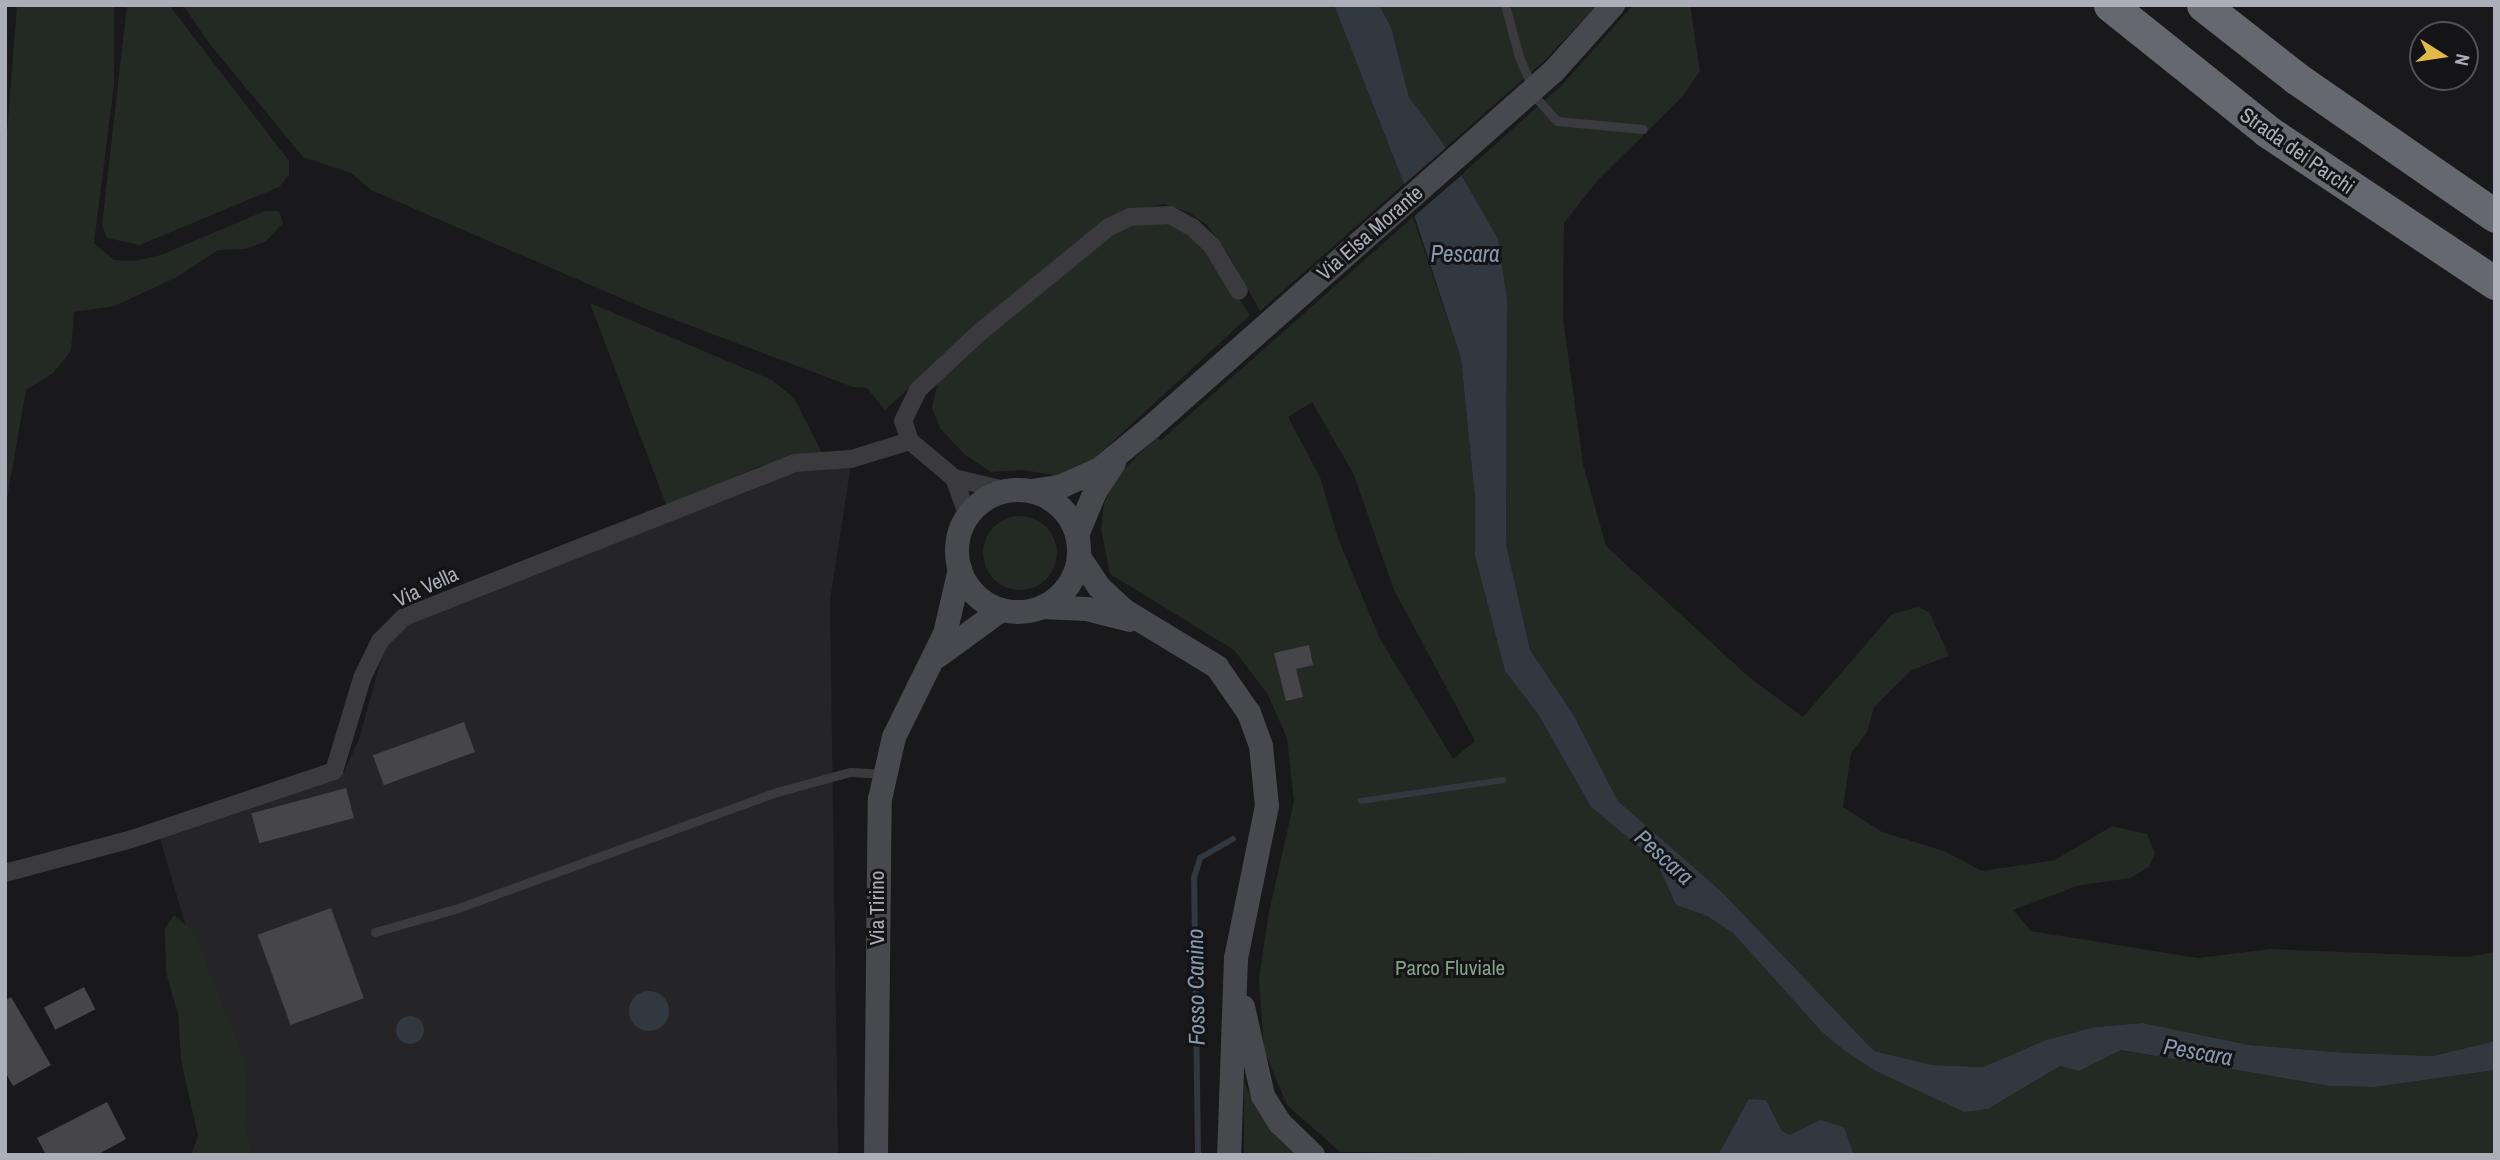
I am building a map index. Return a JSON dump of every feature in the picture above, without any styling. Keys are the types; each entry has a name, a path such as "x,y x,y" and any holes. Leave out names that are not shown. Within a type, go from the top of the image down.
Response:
{"highway":[{"name":"Strada dei Parchi","path":"2110,5 2267,131 2411,230 2495,283"},
{"path":"2203,5 2296,78 2495,216"}],"main road":[{"name":"Via Elsa Morante","path":"1032,491 1083,478 1120,454 1533,90 1613,5"},
{"name":"Via Elsa Morante","path":"1078,546 1095,492 1120,454"},
{"path":"1157,631 1102,612 1042,607 1001,610 975,595 960,569 957,551 968,516 985,499 1007,491 1032,491 1057,504 1108,597 1157,631 1217,667 1245,705 1261,746 1268,806 1236,958 1229,1155"},
{"path":"1042,607 1071,582 1078,546"},
{"name":"Via Tirino","path":"876,1155 876,840 884,774 899,726 952,613 960,569"},
{"name":"Via Tirino","path":"926,669 951,644 1001,610"},
{"path":"1236,958 1249,1048 1263,1097 1280,1123 1313,1155"}],"street":[{"path":"1007,491 954,478 911,442 903,421 918,390 1109,227 1130,217 1170,215 1193,228 1212,246 1239,291"},
{"name":"Via Vella","path":"5,873 132,839 334,771 362,678 380,641 404,617 794,463 851,459 911,442"},
{"path":"954,478 968,516"}],"lane":[{"path":"1506,5 1519,57 1533,90 1557,121 1643,129"},
{"path":"375,932 458,908 777,792 850,772 884,774"}],"shaded area":[{"path":"851,465 830,600 838,1155 253,1155 159,835 344,772 359,739 386,642 415,618 790,470"}],"green space":[{"path":"17,5 114,5 114,85 94,243 114,260 134,261 161,255 265,211 279,211 283,223 265,242 245,249 218,250 177,277 115,306 74,312 71,351 53,373 26,390 5,510 5,159"},
{"path":"127,5 169,5 289,161 289,175 279,187 140,245 107,238 102,225"},
{"path":"183,5 1334,5 1404,184 1260,311 1227,252 1207,225 1188,212 1164,204 1119,213 975,329 885,410 867,388 853,387 646,309 371,190 351,173 303,157 209,43"},
{"path":"1379,5 1597,5 1544,61 1445,148 1409,97 1391,27"},
{"path":"1633,5 1690,5 1700,71 1683,96 1598,180 1564,223 1563,318 1583,464 1606,546 1750,678 1803,717 1892,614 1918,607 1929,612 1949,656 1912,670 1874,707 1867,732 1851,753 1843,807 1882,832 1944,851 1982,871 2055,860 2112,826 2147,834 2155,853 2149,867 2130,878 2077,886 2013,910 2031,931 2198,958 2270,949 2468,957 2495,952 2495,1041 2433,1056 2349,1053 2249,1045 2143,1023 2095,1027 2046,1040 1983,1067 1932,1065 1874,1051 1723,893 1618,801 1573,714 1530,650 1506,544 1507,300 1461,175 1564,83"},
{"name":"Parco Fluviale","path":"1413,217 1461,359 1475,499 1475,556 1505,671 1538,714 1591,807 1656,861 1676,905 1707,916 1733,933 1821,1031 1964,1112 1988,1109 2060,1066 2079,1071 2121,1050 2330,1086 2375,1087 2495,1070 2495,1155 1854,1155 1844,1127 1820,1121 1790,1135 1782,1131 1766,1100 1750,1099 1718,1155 1340,1152 1287,1105 1264,1050 1259,979 1268,917 1294,801 1287,738 1267,693 1234,650 1110,574 1101,529 1104,504 1117,477 1156,438 1161,440","holes":["1312,402 1354,475 1394,590 1475,741 1453,759 1380,639 1339,541 1320,477 1288,417"]},
{"path":"1148,220 1171,223 1197,238 1250,315 1083,469 1058,476 1024,470 991,472 965,455 940,428 932,408 937,385 950,367 1118,228"},
{"path":"590,303 772,380 794,398 823,455 760,466 667,507"},
{"path":"1020,516 1034,519 1046,527 1054,539 1057,553 1054,567 1046,579 1034,587 1020,590 1006,587 994,579 986,567 983,553 986,539 994,527 1006,519"},
{"path":"174,915 193,931 241,1052 247,1075 245,1128 253,1155 191,1155 198,1136 181,1060 178,1014 166,973 165,928"},
{"path":"1244,1082 1260,1114 1296,1155 1244,1155"}],"water":[{"name":"Pescara","path":"1334,5 1379,5 1391,27 1409,97 1442,142 1498,239 1507,300 1506,544 1530,650 1573,714 1618,801 1723,893 1874,1051 1932,1065 1983,1067 2046,1040 2095,1027 2143,1023 2249,1045 2349,1053 2433,1056 2495,1041 2495,1070 2375,1087 2330,1086 2121,1050 2079,1071 2060,1066 1988,1109 1964,1112 1876,1071 1844,1050 1821,1031 1733,933 1707,916 1676,905 1656,861 1591,807 1538,714 1505,671 1475,556 1475,499 1461,359 1404,184"},
{"path":"649,991 663,997 669,1011 663,1025 649,1031 635,1025 629,1011 635,997"},
{"path":"410,1016 420,1020 424,1030 420,1040 410,1044 400,1040 396,1030 400,1020"},
{"path":"1749,1099 1766,1100 1782,1131 1790,1135 1820,1120 1844,1127 1854,1155 1718,1155"}],"pier":[{"path":"1448,146 1464,173 1411,219 1402,186"}],"building":[{"path":"1309,645 1313,665 1296,669 1303,697 1286,701 1274,653"},
{"path":"464,722 475,752 384,785 373,755"},
{"path":"346,788 354,818 259,843 251,813"},
{"path":"331,908 364,998 291,1025 258,935"},
{"path":"84,987 95,1009 55,1030 44,1007"},
{"path":"11,997 51,1065 13,1086 5,1072 5,1001"},
{"path":"107,1102 126,1139 97,1155 46,1155 37,1138"}],"waterway":[{"name":"Fosso Canino","path":"1361,801 1503,780"},
{"name":"Fosso Canino","path":"1198,1155 1194,878 1200,858 1233,839"}]}
